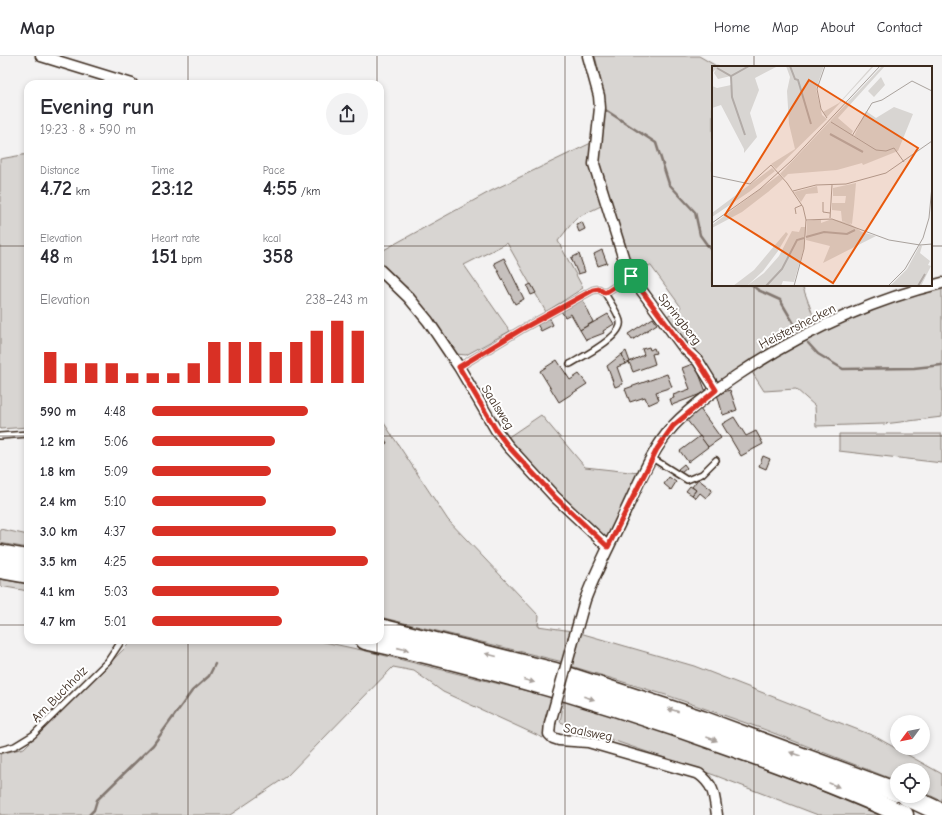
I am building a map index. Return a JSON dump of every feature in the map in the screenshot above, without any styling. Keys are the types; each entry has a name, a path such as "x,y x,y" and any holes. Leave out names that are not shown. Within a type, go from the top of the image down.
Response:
{"highway":[{"path":"0,554 24,558"},
{"path":"0,569 24,573"},
{"path":"384,629 562,674 702,720 890,789"},
{"path":"382,644 464,663 544,685 630,712 809,774 904,815"},
{"path":"921,803 942,813"}],"street":[{"path":"41,56 110,80"},
{"name":"Springberg","path":"588,56 599,96 600,108 593,155 596,174 625,263 631,276 683,347 698,361 716,390"},
{"name":"Saalsweg","path":"384,274 414,304 459,367 496,430 508,446 555,497 609,546 586,600 550,723 549,734 553,738 560,740 588,742 699,774 708,781 712,788 717,815"},
{"name":"Heistershecken","path":"932,285 942,283"},
{"name":"Heistershecken","path":"716,390 763,358 820,328 864,308 929,286"},
{"path":"609,546 652,458 673,426 716,390"}],"lane":[{"path":"605,293 631,276"},
{"path":"459,367 522,329 593,290 599,289 605,293 620,321 618,331 609,340 570,364"},
{"path":"0,436 24,434"},
{"path":"652,458 687,480 702,474 716,460"},
{"name":"Am Buchholz","path":"0,750 14,746 33,735 108,661 119,644"}],"shaded area":[{"path":"595,56 699,56 716,66 712,66 712,286 802,286 817,326 721,381 715,380 664,318 681,307 651,266 630,263 597,165 601,95 599,72"},
{"path":"591,143 593,175 603,205 576,218 558,241 583,288 546,312 507,243 464,265 510,331 466,355 456,354 413,293 384,268 384,250 491,191"},
{"path":"24,155 24,427 0,429 0,159"},
{"path":"942,287 942,417 884,424 816,426 815,406 796,389 764,391 750,369 844,322 892,302"},
{"path":"541,415 585,467 639,473 610,535 604,537 561,496 507,438"},
{"path":"384,423 448,520 539,616 538,626 572,631 563,662 384,618"},
{"path":"839,434 942,434 942,463 839,451"},
{"path":"0,529 24,534 24,547 0,543"},
{"path":"0,579 24,583 24,590 0,586"},
{"path":"580,633 694,666 874,736 890,745 890,755 908,755 922,763 890,763 890,778 763,729 669,696 571,666"},
{"path":"129,644 334,644 552,697 543,738 443,692 414,671 393,667 286,777 230,815 0,815 0,754 24,748"},
{"path":"564,700 752,762 879,815 818,815 714,775 560,722"},
{"path":"930,767 942,774 942,801 930,795"}],"building":[{"path":"582,222 585,229 579,232 576,224"},
{"path":"602,250 607,263 598,266 594,254"},
{"path":"579,254 585,272 578,274 571,258"},
{"path":"504,258 524,299 515,304 494,263"},
{"path":"531,284 536,293 531,295 527,286"},
{"path":"582,298 593,322 580,330 571,314 565,317 561,311"},
{"path":"608,314 614,324 603,331 604,333 586,340 580,330"},
{"path":"549,317 553,325 541,331 537,324"},
{"path":"653,318 657,324 632,340 628,334"},
{"path":"649,347 650,350 654,348 656,353 652,354 655,364 633,372 629,362 644,355 642,349"},
{"path":"626,351 630,362 625,364 622,354"},
{"path":"622,354 625,364 617,367 623,384 615,387 607,366"},
{"path":"557,360 570,380 579,374 587,384 559,402 540,371"},
{"path":"695,363 706,392 672,405 670,399 674,398 673,395 690,389 682,368"},
{"path":"667,374 672,387 656,392 659,400 648,405 645,397 630,402 625,389"},
{"path":"730,390 737,410 723,415 717,394"},
{"path":"700,409 721,438 708,447 686,419"},
{"path":"734,417 746,436 756,431 763,444 741,456 722,424"},
{"path":"700,436 708,447 688,462 680,451"},
{"path":"384,438 387,443 384,445"},
{"path":"763,456 770,459 766,469 759,466"},
{"path":"684,464 687,468 681,473 678,469"},
{"path":"669,477 676,482 671,490 664,484"},
{"path":"698,479 712,490 706,498 700,493 696,498 692,495 696,490 692,487"},
{"path":"690,486 696,490 692,495 686,491"}],"waterway":[{"path":"604,109 656,143 669,184 695,212 700,235 712,252"},
{"path":"753,286 758,290 780,300 800,334"},
{"path":"808,343 818,354 843,369 914,368 942,365"},
{"path":"89,815 94,810 97,800 153,745 192,691 209,676 215,664"}],"route":[{"path":"631,276 683,347 698,361 716,390 691,409 673,426 657,449 634,492 608,547 555,497 508,446 496,430 459,367 522,329 593,290 599,289 605,293 631,276"}]}
